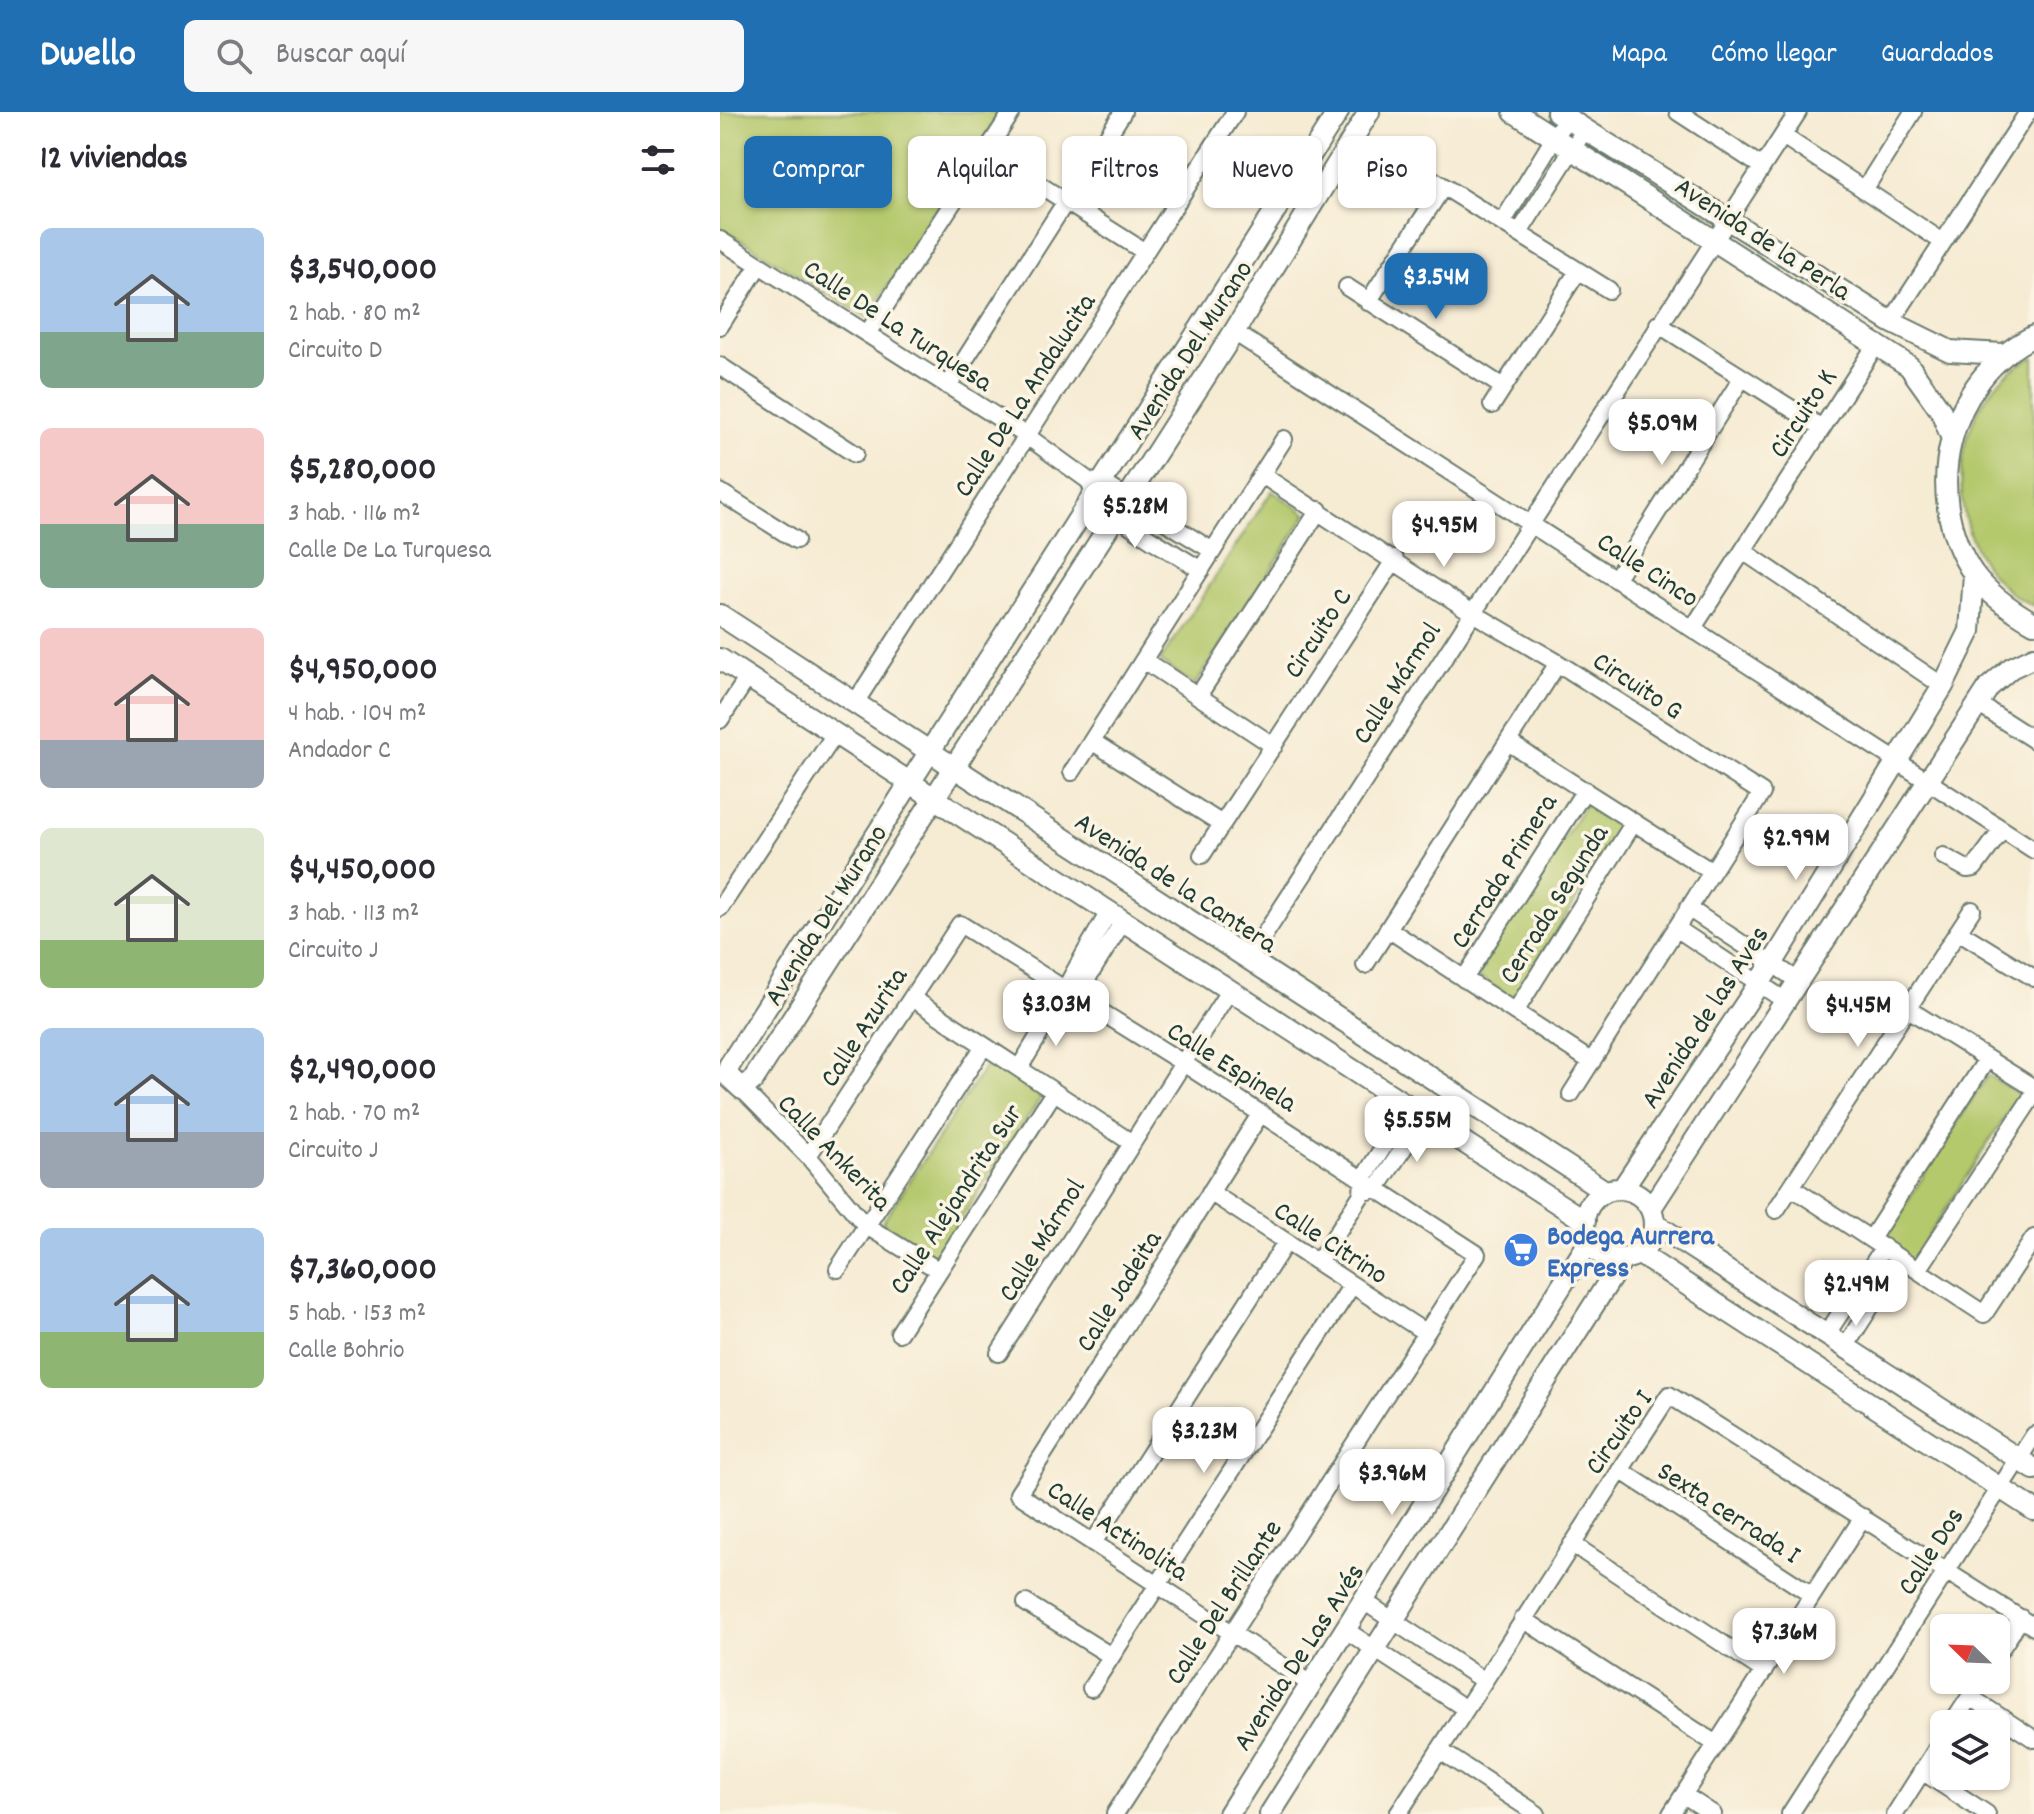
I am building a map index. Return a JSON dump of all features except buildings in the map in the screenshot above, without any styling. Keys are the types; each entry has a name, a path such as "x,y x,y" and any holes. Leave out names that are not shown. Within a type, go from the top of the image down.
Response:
{"street":[{"path":"996,136 1012,112"},
{"path":"1107,136 1123,112"},
{"name":"Calle De La Andalucita","path":"855,703 1235,112"},
{"name":"Avenida Del Murano","path":"1335,113 1095,487 931,754 729,1066 727,1075 742,1089 753,1080 931,798 1234,332 1369,112"},
{"name":"Avenida de la Perla","path":"1514,112 1909,366 1929,390 1952,439"},
{"path":"1678,112 1761,166"},
{"name":"Calle Mármol","path":"1248,960 1798,112"},
{"path":"1864,190 1913,112"},
{"path":"1519,233 1563,142 1562,115"},
{"name":"Avenida de la Perla","path":"1562,115 1891,322 1950,351 2003,354"},
{"path":"1891,322 2028,118"},
{"path":"1502,223 1563,142 1585,129"},
{"path":"1783,136 1943,242"},
{"path":"1436,182 1609,290"},
{"path":"1368,302 1443,187"},
{"path":"948,386 1062,206"},
{"path":"867,334 949,208"},
{"path":"1076,208 1145,252"},
{"name":"Calle De La Turquesa","path":"720,240 1027,436 1122,505 1201,570"},
{"path":"720,326 759,265"},
{"path":"1492,405 1578,271"},
{"path":"1347,287 1503,387"},
{"path":"1658,324 1822,428"},
{"name":"Calle Cinco","path":"1234,332 2034,850"},
{"path":"2034,336 2003,354 1971,393 1959,413 1944,479 1947,513 1958,545 1974,574 2003,605 2034,623"},
{"name":"Circuito K","path":"1693,628 1877,343"},
{"path":"720,366 855,454"},
{"path":"1616,578 1742,378"},
{"path":"1072,772 1284,439"},
{"path":"1262,475 1395,559 1471,612 1558,663"},
{"path":"720,492 796,540"},
{"name":"Calle De La Turquesa","path":"1122,505 1213,551"},
{"path":"1198,696 1319,510"},
{"path":"1743,551 1943,686"},
{"name":"Circuito C","path":"1202,855 1395,559"},
{"name":"Avenida de las Aves","path":"1613,1190 1759,984 1943,686 1970,631 1974,574"},
{"name":"Avenida de la Cantera","path":"720,615 1248,960 1613,1190"},
{"path":"1270,1814 1631,1256 1647,1245 1653,1216 1989,687 2011,668 2034,657"},
{"path":"720,659 1585,1221"},
{"path":"1145,661 1274,746"},
{"name":"Circuito G","path":"1365,965 1558,663 1762,793 1571,1094"},
{"path":"720,720 748,677"},
{"path":"1978,704 2034,740"},
{"path":"720,908 835,734"},
{"path":"1093,742 1222,824"},
{"path":"1508,742 1712,872"},
{"name":"Cerrada Primera","path":"1464,979 1585,790"},
{"name":"Cerrada Segunda","path":"1515,1012 1634,822"},
{"path":"1943,856 1967,869 1974,868 2002,830"},
{"path":"1688,908 1800,982"},
{"path":"1776,1210 1972,910"},
{"path":"1019,1068 1115,918"},
{"name":"Calle Espinela","path":"960,924 1065,998 1183,1063 1367,1187 1477,1254"},
{"name":"Calle Azurita","path":"808,1156 960,924"},
{"path":"1676,928 1787,1002"},
{"path":"1388,929 1592,1062"},
{"path":"1958,931 2034,978"},
{"name":"Calle Mármol","path":"999,1353 1229,991"},
{"path":"912,998 1132,1143"},
{"path":"1908,1009 2034,1091 1918,1270"},
{"path":"838,1269 984,1046"},
{"path":"1826,1335 1987,1059"},
{"name":"Calle Ankerita","path":"742,1089 808,1156 865,1225 938,1270"},
{"name":"Calle Alejandrita Sur","path":"899,1333 1054,1092"},
{"path":"1318,1262 1417,1111"},
{"name":"Calle Jadeita","path":"1018,1494 1261,1113"},
{"path":"1791,1187 1984,1314 2034,1238"},
{"path":"2026,1464 1826,1335 1653,1216 1644,1198 1613,1190 1594,1200 1585,1221 1589,1242 1604,1255 1631,1256 2034,1510"},
{"name":"Calle Citrino","path":"1210,1192 1426,1333"},
{"path":"1093,1543 1286,1242"},
{"name":"Avenida De Las Avés","path":"1229,1814 1589,1242"},
{"name":"Calle Del Brillante","path":"1115,1814 1477,1254"},
{"path":"1845,1347 1901,1259"},
{"path":"1091,1688 1352,1285"},
{"name":"Circuito I","path":"1398,1814 1669,1395 2027,1622"},
{"name":"Calle Dos","path":"1790,1814 2000,1488 2026,1464 2034,1435"},
{"name":"Sexta cerrada I","path":"1620,1470 1812,1595"},
{"name":"Calle Actinolita","path":"1018,1494 1312,1685"},
{"path":"1671,1814 1863,1517"},
{"path":"1572,1544 1764,1671"},
{"path":"1365,1602 1484,1681"},
{"path":"1026,1603 1111,1656"},
{"path":"1523,1619 1716,1744"},
{"path":"2010,1641 2027,1622"},
{"path":"1347,1631 1466,1709"},
{"path":"1961,1710 1972,1694"},
{"path":"1970,1697 2034,1739"},
{"path":"1439,1750 1537,1814"},
{"path":"1895,1814 1930,1759"},
{"path":"1922,1771 1987,1814"},
{"path":"1684,1795 1713,1814"}],"green space":[{"path":"720,112 1001,112 985,136 908,136 908,208 939,208 867,318 720,227"},
{"path":"2034,357 2034,606 2002,585 1979,556 1966,521 1961,482 1966,444 1979,408 2002,378"},
{"path":"1272,491 1307,514 1195,685 1160,661"},
{"path":"1587,802 1623,826 1513,999 1476,975"},
{"path":"989,1061 1042,1096 935,1258 882,1223"},
{"path":"1988,1075 2019,1095 1911,1263 1880,1244"}],"place":[{"name":"Bodega Aurrera Express","path":"1521,1250"}]}
